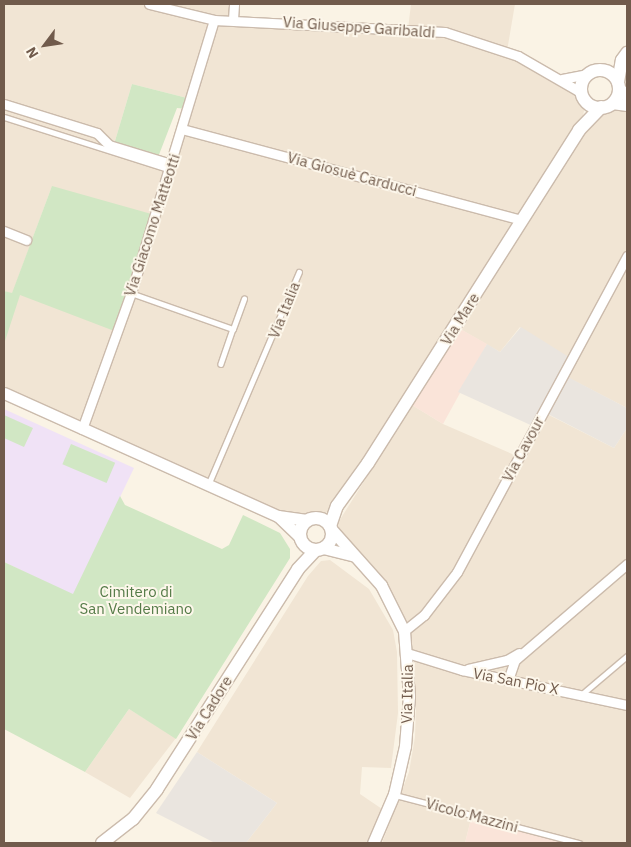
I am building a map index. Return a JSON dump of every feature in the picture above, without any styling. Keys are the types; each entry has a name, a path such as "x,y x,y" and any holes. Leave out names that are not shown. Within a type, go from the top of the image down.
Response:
{"main road":[{"name":"Via Mare","path":"579,130 584,97 582,83 587,74 604,70 625,56"},
{"name":"Via Mare","path":"331,528 337,506 368,463 579,130 621,89 625,56"},
{"path":"604,70 621,89"},
{"path":"584,97 606,105"},
{"name":"Via Mare","path":"313,519 337,506"},
{"path":"313,519 331,528"},
{"name":"Via Cadore","path":"298,569 301,527 313,519"},
{"name":"Via Cadore","path":"106,841 133,819 157,789 298,569 331,540 331,528"},
{"path":"301,540 320,549"}],"street":[{"name":"Via Giuseppe Garibaldi","path":"149,4 214,20 233,19 445,32 518,56 562,79 584,97"},
{"path":"233,19 234,4"},
{"name":"Via Giacomo Matteotti","path":"82,429 131,293 214,20"},
{"path":"562,79 587,74"},
{"path":"4,104 97,133 109,145 170,167"},
{"path":"606,105 627,105"},
{"name":"Via Giosuè Carducci","path":"182,129 521,220"},
{"path":"4,231 26,240"},
{"name":"Via Cavour","path":"404,631 424,615 457,572 627,256"},
{"path":"4,393 278,516 313,519"},
{"path":"278,516 301,540"},
{"name":"Via Italia","path":"331,528 381,585 404,631 407,653 409,696 405,746 394,794 373,843"},
{"path":"320,549 354,556"},
{"path":"508,680 515,660 627,564"},
{"path":"495,677 495,669 527,649"},
{"name":"Via San Pio X","path":"407,653 462,670 627,705"},
{"path":"462,670 507,660"}],"lane":[{"path":"4,117 170,167"},
{"name":"Via Italia","path":"209,484 299,272"},
{"path":"131,293 233,329"},
{"path":"222,364 244,300"},
{"path":"581,694 627,656"},
{"name":"Vicolo Mazzini","path":"394,794 579,843"}],"shaded area":[{"path":"4,4 234,4 233,19 408,29 411,4 515,4 507,51 582,93 586,102 580,129 612,103 627,105 627,408 563,375 520,327 500,352 455,326 337,506 319,517 278,516 4,393 4,341 52,186 12,294 4,291","holes":["132,84 191,99 169,170 112,151"]},
{"path":"455,326 487,344 443,424 407,402"},
{"path":"521,327 572,359 564,375 627,408 627,428 614,448 544,412 535,427 458,392 487,344 500,352"},
{"path":"412,405 443,424 519,457 543,412 614,448 627,428 627,843 579,843 472,815 465,843 382,843 409,772 415,737 416,706 410,635 405,620 390,592 336,526"},
{"path":"4,409 134,468 73,595 4,562"},
{"path":"330,560 369,589 393,630 397,652 398,713 391,768 362,767 360,794 382,809 367,843 246,843 277,803 197,752 308,576 321,561"},
{"path":"129,709 176,738 130,798 85,772"},
{"path":"197,752 277,803 246,843 215,843 156,813"},
{"path":"472,815 579,843 465,843"}],"green space":[{"path":"132,84 191,99 188,109 177,108 155,165 112,151"},
{"path":"52,186 155,215 117,332 20,295 5,341 4,291 12,293"},
{"path":"4,415 33,428 24,447 4,438"},
{"path":"71,444 115,463 107,483 62,464"},
{"name":"Cimitero di San Vendemiano","path":"120,496 125,505 222,549 229,545 243,515 280,533 290,549 290,558 176,739 129,709 85,772 4,729 4,562 73,594"}]}
